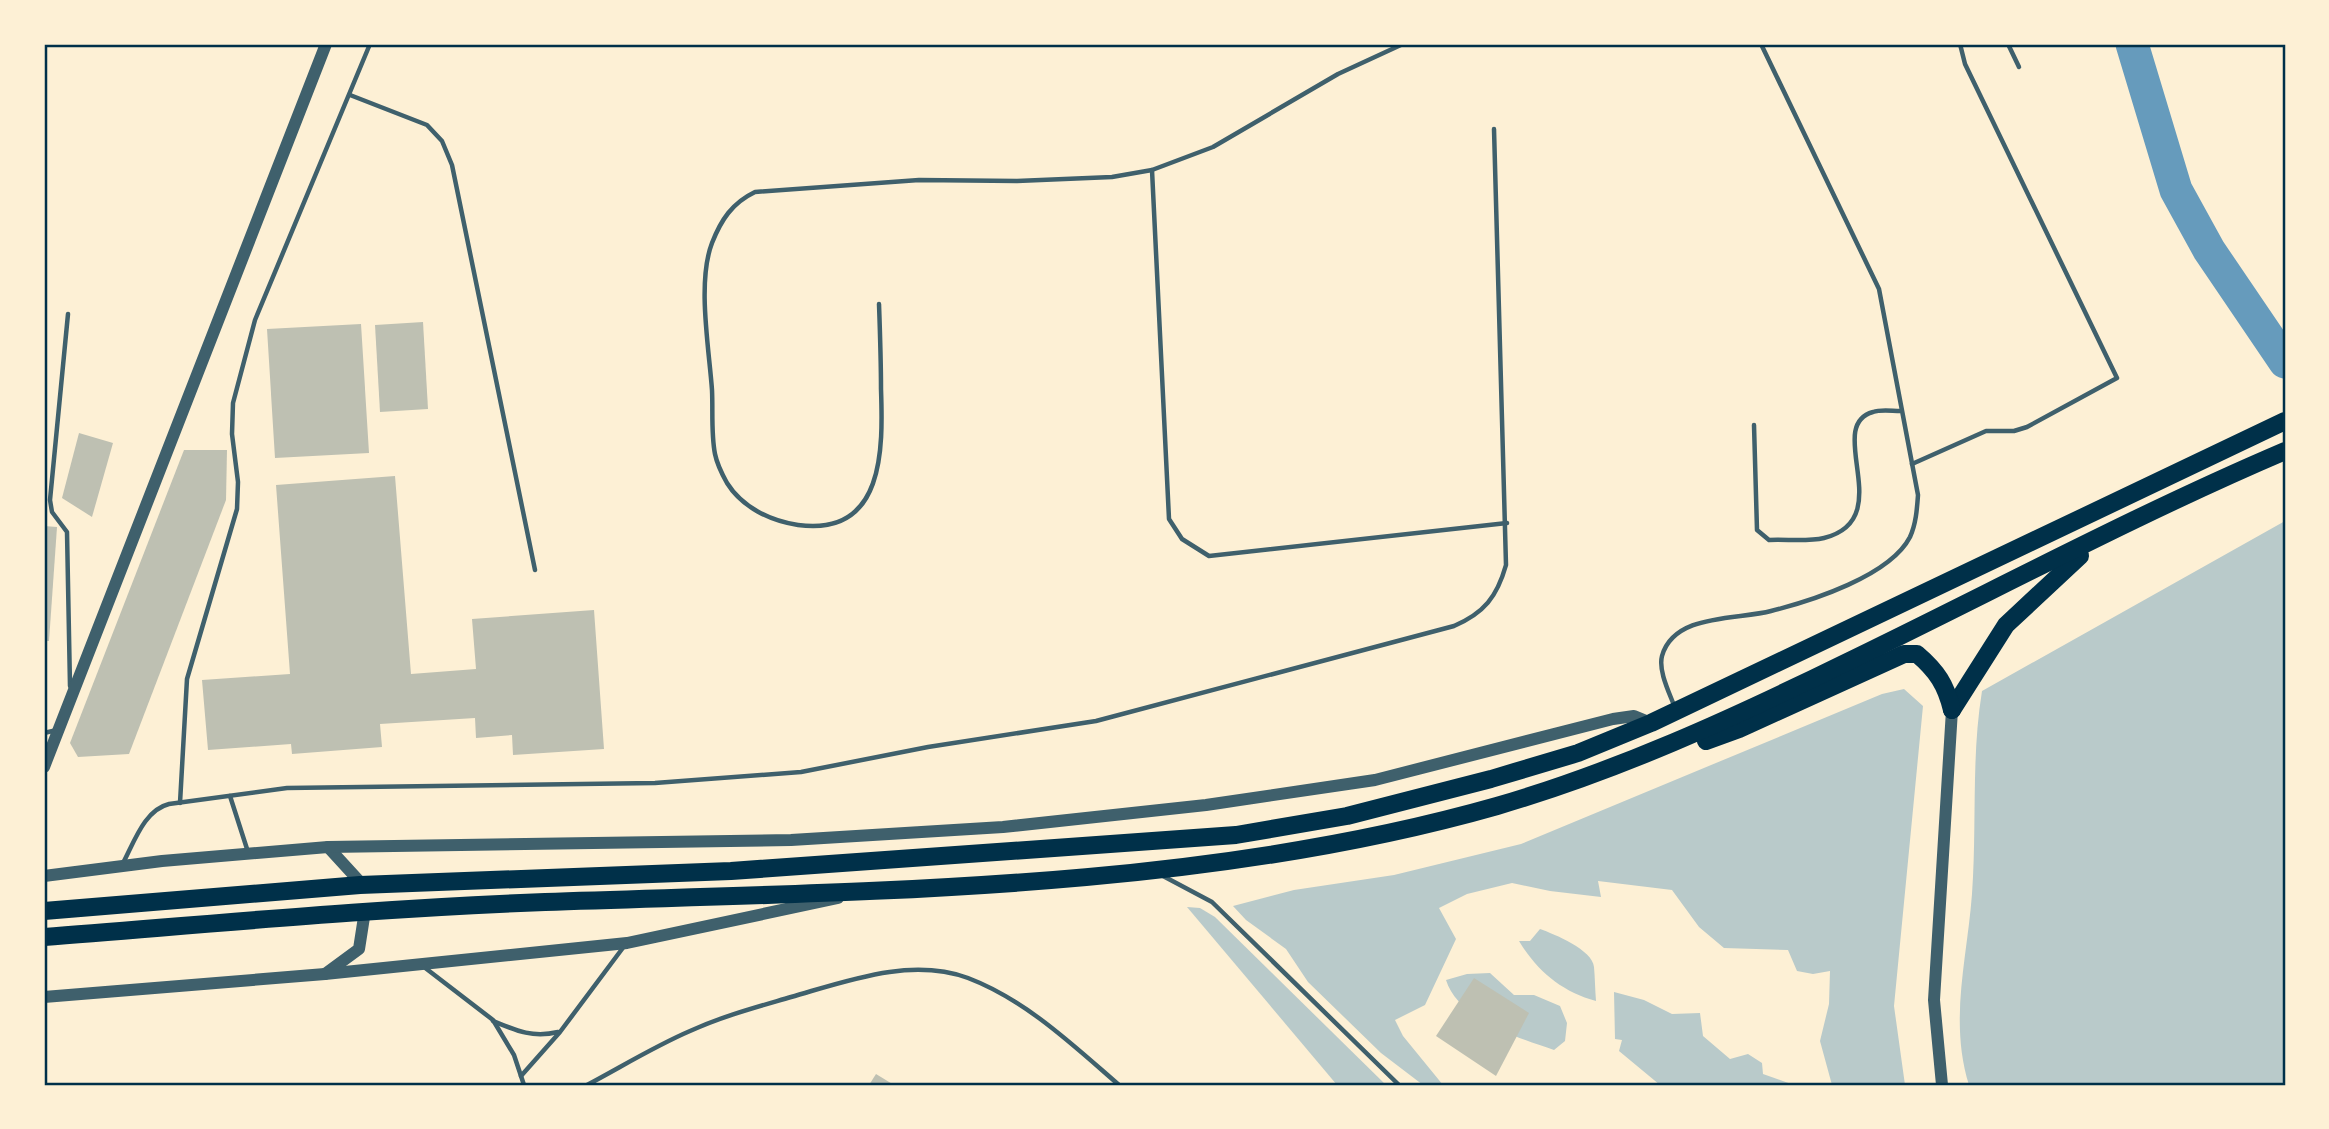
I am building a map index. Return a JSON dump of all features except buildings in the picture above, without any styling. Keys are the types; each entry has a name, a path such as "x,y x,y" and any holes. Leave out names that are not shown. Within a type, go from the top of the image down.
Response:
{"highway":[{"path":"44,911 360,885 731,872 1236,835 1347,816 1491,779 1578,753 1651,723 2285,421"},
{"path":"1589,775 1717,725 2285,451"},
{"path":"1952,710 2006,625 2099,539"},
{"path":"44,937 471,904 871,891 1202,864 1394,833 1502,804 1739,730 1904,654 1917,654 1931,665 1945,685 1952,710"}],"street":[{"path":"44,767 326,44"},
{"path":"1942,1085 1934,1000 1952,710"},
{"path":"44,876 248,853 328,847 790,840 1016,826 1206,805 1376,780 1613,719 1634,716 1651,723"},
{"path":"328,847 360,882"},
{"path":"44,997 325,974 627,943 871,891"},
{"path":"325,974 359,949 364,917"}],"lane":[{"path":"180,803 187,679 237,509 238,482 232,434 233,403 255,320 370,44"},
{"path":"879,304 882,437 879,468 869,494 857,510 840,522 798,525 762,515 728,485 715,452 706,276 711,244 725,215 739,200 755,192 919,180 1017,181 1112,177 1153,170 1213,147 1338,74 1403,44"},
{"path":"1675,711 1661,665 1662,655 1683,632 1706,621 1772,611 1843,586 1886,564 1901,550 1910,536 1916,518 1918,495 1879,289 1761,44"},
{"path":"1912,464 1986,431 2014,431 2027,427 2117,378 1965,64 1960,44"},
{"path":"2008,44 2019,67"},
{"path":"350,94 427,125 442,141 452,165 535,570"},
{"path":"122,866 149,815 158,807 287,788 655,783 801,772 928,747 1096,721 1454,626 1473,617 1487,606 1499,588 1506,565 1507,523 1494,129"},
{"path":"1153,170 1169,519 1182,539 1209,555 1507,523"},
{"path":"68,314 50,500 52,512 63,526 68,539 71,698"},
{"path":"1754,425 1757,530 1769,540 1823,538 1847,527 1860,506 1855,437 1860,421 1874,411 1900,411"},
{"path":"44,733 58,730"},
{"path":"230,796 248,853"},
{"path":"1150,869 1212,902 1399,1085"},
{"path":"521,1076 560,1032 627,943"},
{"path":"421,964 493,1020 526,1034 540,1036 560,1032"},
{"path":"587,1085 690,1031 729,1016 864,976 921,969 967,978 1008,1000 1051,1027 1119,1085"},
{"path":"493,1020 514,1055 524,1085"}],"shaded area":[{"path":"2285,521 2285,1085 1969,1085 1963,1061 1960,1014 1972,894 1975,767 1982,691"},
{"path":"1904,689 1923,706 1894,1006 1905,1085 1832,1085 1820,1041 1829,1004 1830,971 1813,974 1797,971 1788,950 1724,948 1699,927 1672,890 1598,881 1601,897 1512,883 1467,894 1439,908 1456,939 1425,1005 1395,1020 1403,1036 1443,1085 1423,1085 1381,1053 1308,982 1286,949 1246,920 1233,906 1294,890 1394,875 1521,844 1882,694"},
{"path":"1187,907 1200,908 1215,917 1386,1085 1337,1085"},
{"path":"1540,929 1572,944 1592,961 1596,1001 1561,986 1542,971 1526,952 1519,941 1530,941"},
{"path":"1490,973 1514,995 1534,995 1560,1006 1567,1023 1565,1041 1554,1050 1491,1025 1463,1006 1446,980 1467,974"},
{"path":"1614,992 1644,1000 1672,1014 1700,1013 1703,1036 1730,1059 1748,1054 1762,1063 1763,1074 1794,1085 1660,1085 1619,1051 1622,1040 1615,1039"}],"waterway":[{"path":"2132,44 2176,190 2209,250 2285,362"}]}
